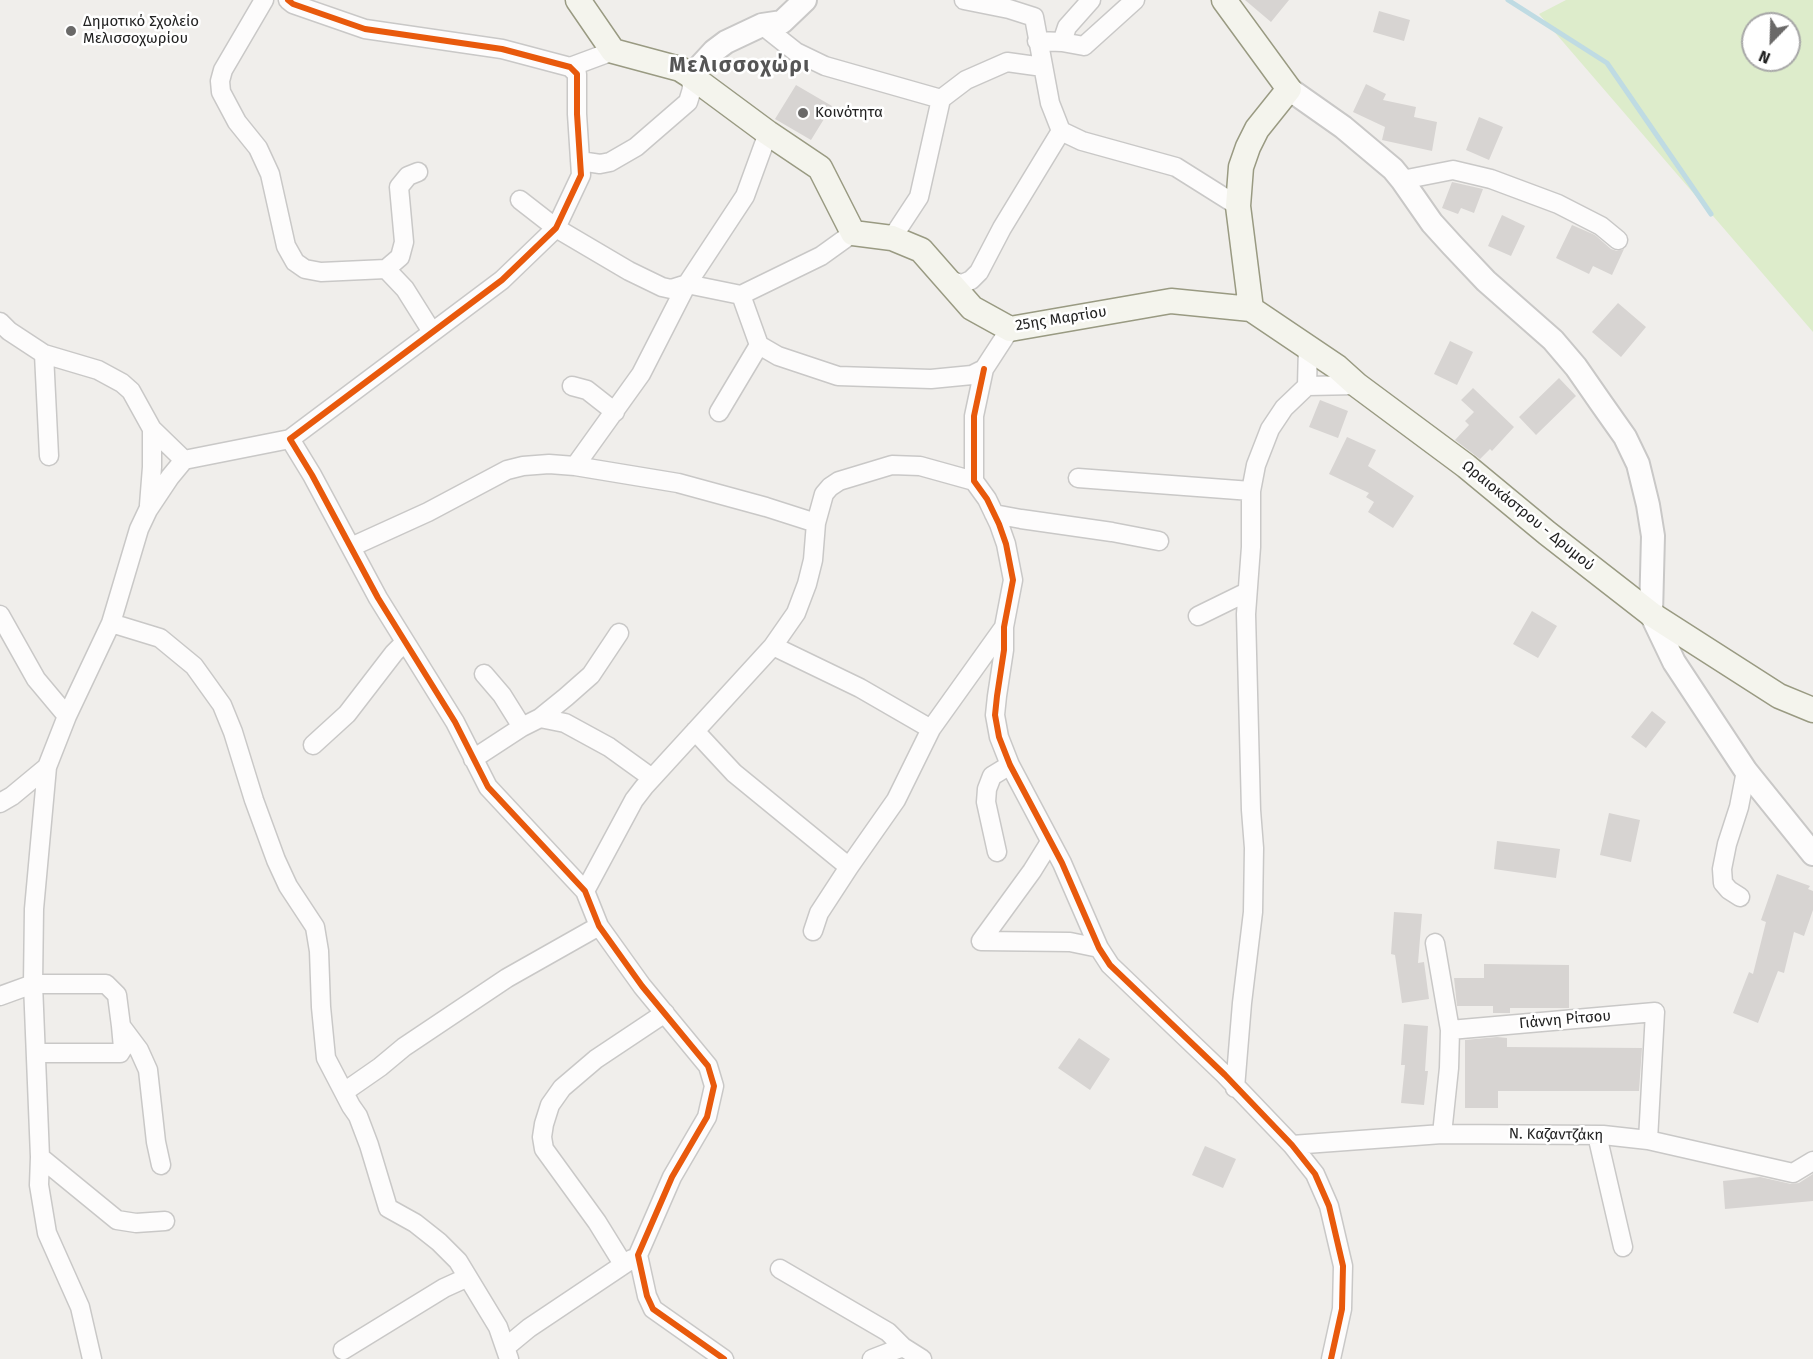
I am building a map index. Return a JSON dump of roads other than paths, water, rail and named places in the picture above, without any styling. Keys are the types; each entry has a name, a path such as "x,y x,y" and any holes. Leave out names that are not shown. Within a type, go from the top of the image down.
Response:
{"main road":[{"path":"578,0 613,51 680,69 820,168 853,233"},
{"path":"1224,0 1289,89 1257,129 1241,167 1238,206 1251,309"},
{"name":"25ης Μαρτίου","path":"853,233 892,238 921,250 972,308 1010,329 1171,301 1251,309"},
{"name":"Ωραιοκάστρου - Δρυμού","path":"1251,309 1337,367 1466,466 1651,614 1779,696 1813,710"}],"street":[{"path":"264,0 224,70 220,81 221,92 237,122 258,148 270,174 286,246 295,262 305,268 321,272 386,269 400,257 404,242 399,187 408,176 418,172"},
{"path":"92,1359 80,1307 47,1233 40,1195 33,984 34,909 47,767 67,716 111,623 139,530 148,510 184,460 290,440 502,280 556,228 581,175 577,74 570,67 502,49 365,29 293,4 288,0"},
{"path":"580,161 600,164 610,162 636,147 688,102 692,89 691,76 714,51 726,42 762,25 782,22 805,0"},
{"path":"964,0 1009,9 1034,17 1050,103 1062,131 1082,141 1176,167 1238,206"},
{"path":"1062,42 1066,27 1091,0"},
{"path":"1037,41 1084,46 1135,0"},
{"path":"762,25 796,52 825,66 940,99"},
{"path":"570,67 613,51"},
{"path":"892,238 919,197 940,99 966,80 1007,62 1043,67"},
{"path":"1289,89 1343,127 1402,180 1432,223 1452,245 1486,281 1553,340 1576,366 1624,437 1638,464 1653,536 1651,614 1674,662 1746,771 1813,854"},
{"path":"949,280 962,284 971,280 979,272 1002,228 1062,131"},
{"path":"575,466 641,374 687,284 745,196 768,133"},
{"path":"1402,180 1453,170 1491,179 1558,204 1601,226 1618,240"},
{"path":"520,200 556,228 629,271 662,287 671,289 687,284 741,296 821,256 853,233"},
{"path":"386,269 405,288 432,332"},
{"path":"741,296 759,345 778,356 810,368 838,376 931,379 972,375 984,369"},
{"path":"0,322 9,331 44,354 98,370 122,383 131,391 152,429 184,460"},
{"path":"1010,329 984,369 974,416 974,481 987,499 1006,544 1013,580 1004,627 1004,650 995,715 999,737 1010,765 1062,863 1099,948 1110,965 1225,1075 1235,1088 1293,1145 1315,1174 1329,1206 1343,1266 1342,1309 1331,1359"},
{"path":"719,412 759,345"},
{"path":"1308,346 1308,386"},
{"path":"44,354 49,456"},
{"path":"1235,1088 1253,912 1254,848 1251,810 1247,592 1251,547 1251,492 1256,465 1270,429 1284,408 1308,386 1358,385"},
{"path":"572,387 586,390 615,412"},
{"path":"148,510 152,467 152,429"},
{"path":"111,623 160,638 194,666 222,705 276,860 288,886 315,927 319,951 326,1058 358,1116 388,1208 415,1223 440,1242 458,1261 466,1278 498,1327 508,1353 529,1328 631,1260 672,1177 707,1117 714,1086 708,1066 642,986 599,926 585,891 488,787 455,722 359,564 312,475 290,440"},
{"path":"351,547 428,512 507,471 523,466 549,464 575,466 678,483 816,523"},
{"path":"585,891 634,800 773,646 796,613 813,560 816,523 824,494 830,487 839,481 892,465 920,466 974,481"},
{"path":"1078,478 1251,492"},
{"path":"994,514 1158,541"},
{"path":"1198,616 1247,592"},
{"path":"0,615 36,680 67,716"},
{"path":"813,931 819,913 896,800 931,729 1004,627"},
{"path":"473,759 540,718 566,697 591,675 619,633"},
{"path":"313,745 346,714 394,652 405,642"},
{"path":"773,646 860,688 931,729"},
{"path":"484,674 502,694 522,727"},
{"path":"540,718 565,723 609,747 652,778"},
{"path":"695,731 734,773 849,867"},
{"path":"997,852 986,802 987,789 992,776 1010,765"},
{"path":"0,803 47,767"},
{"path":"1740,897 1723,883 1722,869 1746,771"},
{"path":"1739,807 1768,801"},
{"path":"1050,842 1032,871 981,941 1071,942 1099,948"},
{"path":"344,1092 404,1047 498,985 599,926"},
{"path":"1435,943 1450,1030 1449,1068 1442,1134"},
{"path":"0,996 33,984 106,984 117,994 123,1048 120,1053 36,1053"},
{"name":"Γιάννη Ρίτσου","path":"1450,1030 1655,1012 1648,1140"},
{"path":"665,1013 596,1059 562,1088 550,1105 544,1124 542,1137 544,1149 597,1222 631,1260 653,1309 724,1359"},
{"path":"121,1026 140,1050 148,1070 156,1142 161,1165"},
{"name":"Ν. Καζαντζάκη","path":"1293,1145 1442,1134 1597,1135 1648,1140 1793,1173 1813,1161"},
{"path":"1597,1135 1623,1247"},
{"path":"40,1157 117,1220 136,1223 165,1221"},
{"path":"780,1269 888,1332 903,1347 922,1359"},
{"path":"344,1350 444,1288 466,1278"},
{"path":"872,1359 903,1347"}],"waterway":[{"path":"1508,0 1607,63 1711,214"}],"place":[{"name":"Δημοτικό Σχολείο Μελισσοχωρίου","path":"71,31"},
{"name":"Κοινότητα","path":"803,113"}],"district":[{"name":"Μελισσοχώρι","path":"740,66"}]}
